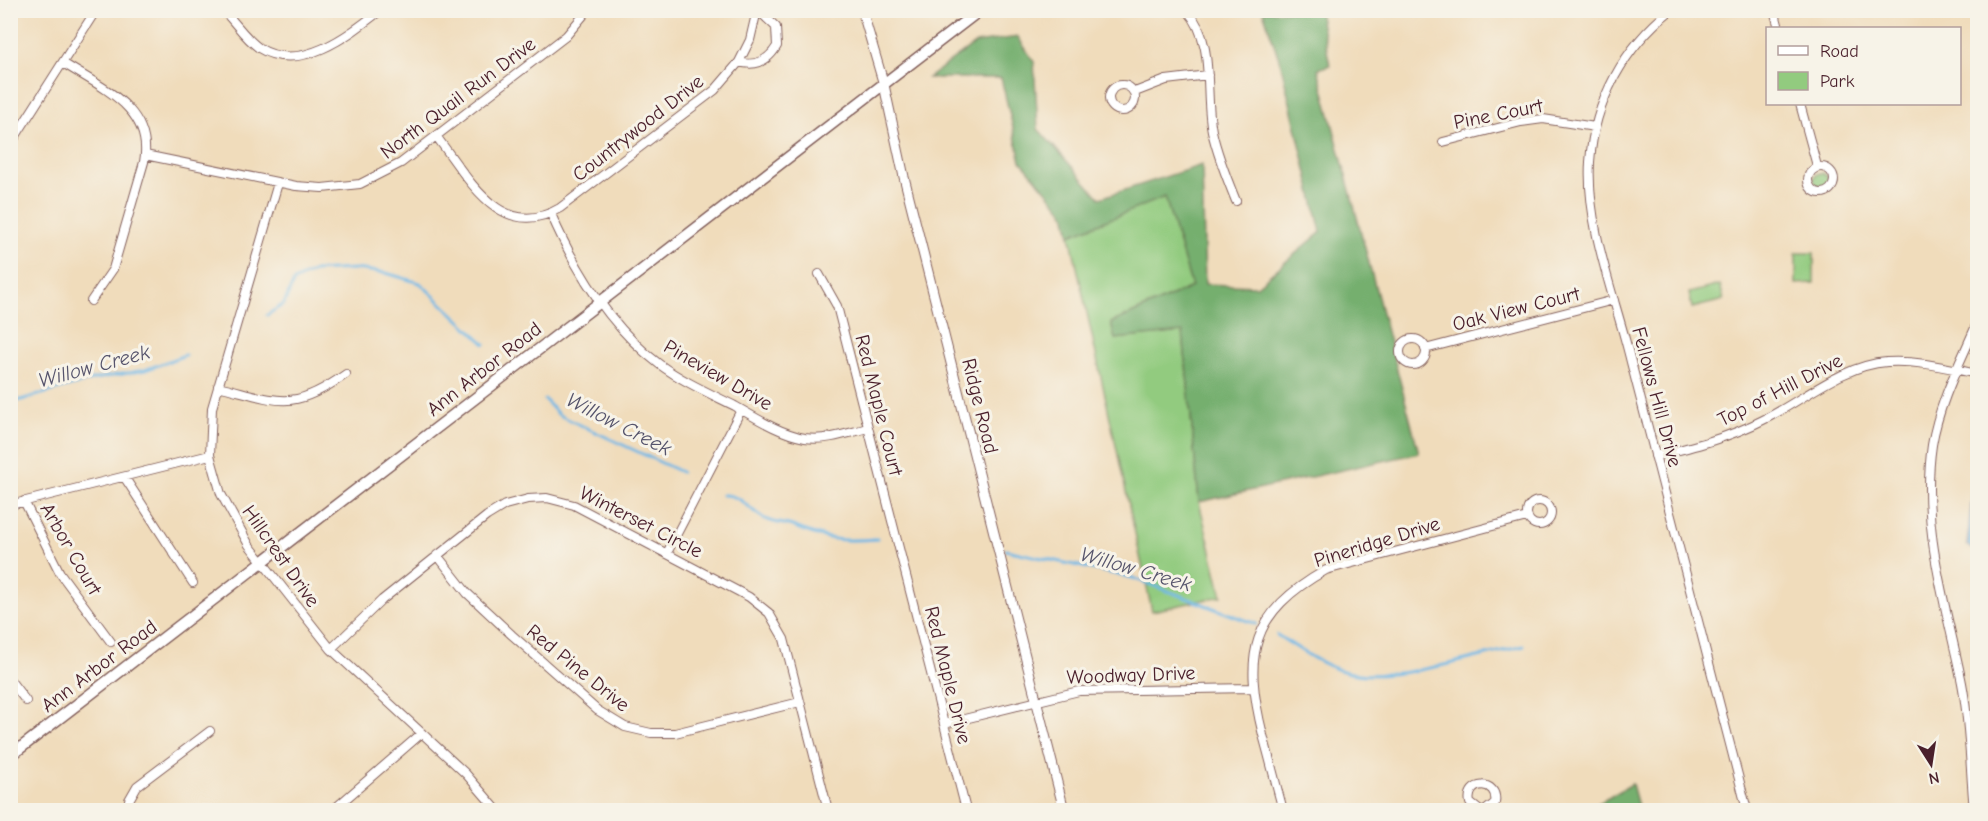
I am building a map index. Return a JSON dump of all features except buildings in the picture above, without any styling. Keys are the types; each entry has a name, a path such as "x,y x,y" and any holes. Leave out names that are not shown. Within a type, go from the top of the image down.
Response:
{"main road":[{"name":"Ann Arbor Road","path":"10,756 980,10"}],"street":[{"path":"10,145 96,10"},
{"path":"224,10 258,47 275,54 289,56 334,43 381,10"},
{"name":"North Quail Run Drive","path":"145,155 278,183 322,188 360,183 391,170 436,136 566,36 588,10"},
{"name":"Countrywood Drive","path":"551,213 715,90 739,62 750,40 758,10 776,27 777,46 764,61 752,64 739,62"},
{"name":"Ridge Road","path":"862,10 884,84 904,177 1064,810"},
{"path":"1187,10 1202,38 1213,133 1236,201"},
{"name":"Fellows Hill Drive","path":"1671,10 1644,36 1626,58 1610,86 1595,127 1590,161 1591,202 1614,300 1747,810"},
{"path":"1774,10 1779,27"},
{"path":"63,63 132,110 143,130 145,155 113,269 91,301"},
{"path":"1136,92 1166,80 1208,75"},
{"path":"1800,105 1817,166"},
{"name":"Pine Court","path":"1443,142 1521,122 1543,119 1595,127"},
{"path":"436,136 495,208 522,218 551,213"},
{"name":"Hillcrest Drive","path":"278,183 211,416 210,455 226,506 263,563 331,649 466,774 497,810"},
{"name":"Pineview Drive","path":"551,213 574,265 631,338 659,363 741,410 784,431 805,438 830,438 868,429"},
{"name":"Red Maple Court","path":"819,274 837,306 899,548"},
{"name":"Oak View Court","path":"1425,349 1614,300"},
{"path":"1974,810 1973,758 1963,685 1937,573 1929,508 1933,443 1942,406 1977,321"},
{"name":"Top of Hill Drive","path":"1655,456 1725,437 1763,420 1853,370 1885,362 1929,364 1977,375"},
{"path":"218,386 275,400 296,402 312,396 346,374"},
{"path":"667,554 741,410"},
{"path":"10,505 210,455"},
{"path":"125,478 193,583"},
{"name":"Winterset Circle","path":"331,649 382,600 497,510 517,501 538,498 574,505 749,597 769,613 784,639 828,810"},
{"name":"Arbor Court","path":"24,501 60,573 111,642"},
{"name":"Pineridge Drive","path":"1283,810 1252,688 1253,656 1265,623 1279,603 1297,586 1326,570 1527,517"},
{"name":"Red Maple Drive","path":"899,548 966,810"},
{"name":"Red Pine Drive","path":"437,555 467,593 512,635 597,710 625,727 651,733 675,733 800,702"},
{"path":"10,680 26,701"},
{"name":"Woodway Drive","path":"944,724 1079,691 1252,688"},
{"path":"129,810 129,800 137,786 210,731"},
{"path":"333,810 422,733"},
{"path":"1474,809 1469,799 1471,791 1478,785 1486,785 1494,790 1496,799 1492,807 1486,810"}],"green space":[{"path":"1263,11 1319,11 1330,65 1318,69 1419,453 1199,502 1183,332 1115,339 1111,323 1192,287 1165,197 1070,235 1065,213 1021,161 1001,78 928,78 976,43 1018,37 1034,62 1038,129 1100,198 1202,165 1205,284 1257,286 1321,232 1281,65"},
{"path":"1821,173 1826,175 1828,180 1826,185 1821,187 1816,185 1814,180 1816,175"},
{"path":"1165,196 1192,287 1111,323 1115,339 1183,332 1199,502 1222,596 1152,611 1070,235"},
{"path":"1796,253 1814,253 1814,283 1796,284"},
{"path":"1720,285 1724,300 1692,308 1689,293"},
{"path":"1632,784 1639,810 1587,810"}],"water":[{"path":"1973,489 1977,489 1977,551 1967,545"}],"waterway":[{"name":"Willow Creek","path":"267,315 284,304 294,281 314,271 355,269 386,273 420,283 485,344"},
{"name":"Willow Creek","path":"10,403 95,379 145,370 185,355"},
{"name":"Willow Creek","path":"545,400 559,415 681,472"},
{"name":"Willow Creek","path":"722,495 735,497 759,516 768,520 815,534 843,540 877,539"},
{"name":"Willow Creek","path":"1006,550 1133,578 1256,624"},
{"name":"Willow Creek","path":"1277,635 1331,667 1341,671 1369,675 1437,667 1524,646"}]}
